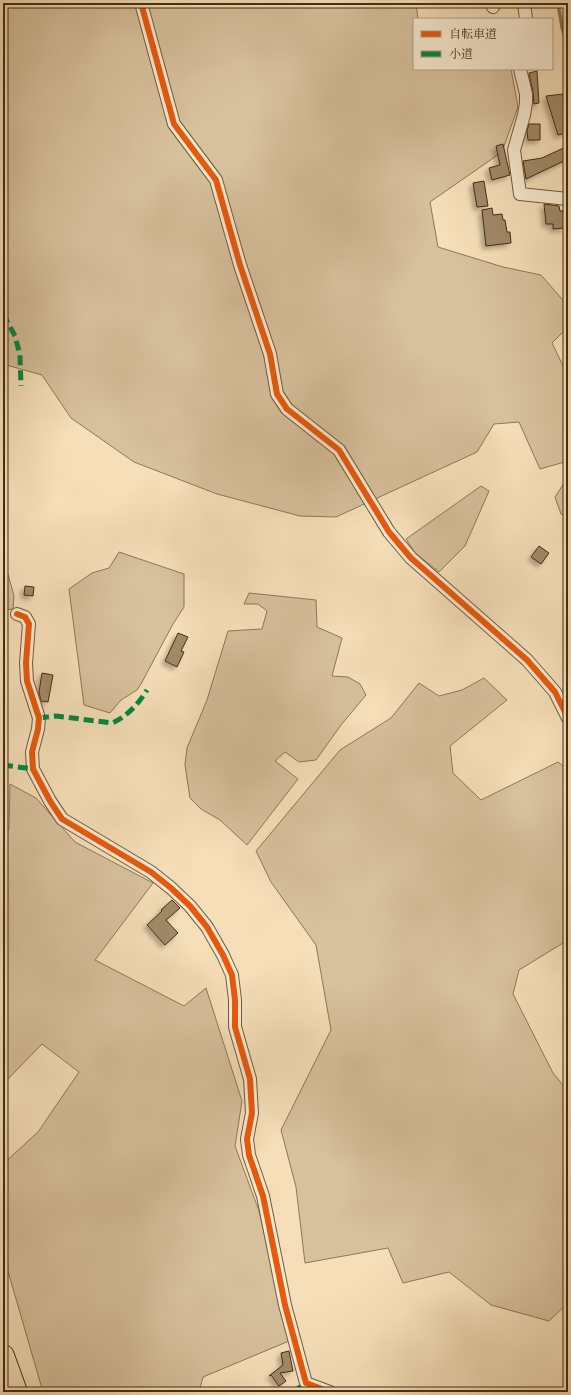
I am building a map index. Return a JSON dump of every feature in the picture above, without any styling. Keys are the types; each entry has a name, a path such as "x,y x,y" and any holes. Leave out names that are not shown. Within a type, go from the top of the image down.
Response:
{"highway":[{"path":"3,1356 16,1392"}],"street":[{"path":"141,3 174,124 216,180 240,265 270,354 277,394 288,409 339,450 389,532 411,558 527,660 555,692 568,718"},
{"path":"524,3 526,18"},
{"path":"520,70 526,94 526,102 524,115 514,150 520,194 568,199"},
{"path":"17,614 25,617 29,624 26,663 27,681 39,718 38,729 32,752 33,769 50,801 62,819 151,872 190,906 207,927 223,955 232,975 235,1000 235,1027 250,1079 252,1113 247,1139 249,1155 263,1196 285,1305 306,1383 330,1392"}],"shaded area":[{"path":"3,3 416,3 418,18 413,18 413,70 511,70 518,107 502,152 430,202 438,247 503,267 541,275 568,306 568,327 552,343 568,376 568,461 540,469 519,422 494,424 477,452 336,517 300,516 217,494 134,462 71,418 42,375 3,364"},
{"path":"568,477 568,518 561,514 555,497"},
{"path":"481,486 489,491 465,546 439,572 415,553 406,539"},
{"path":"119,552 184,574 184,607 137,690 121,700 110,713 84,705 69,589 92,573 109,568"},
{"path":"3,572 8,574 14,596 13,609 3,610"},
{"path":"249,593 316,600 317,627 342,638 332,676 348,677 360,684 366,695 341,725 316,760 299,762 285,752 275,761 298,779 247,845 220,820 201,809 190,798 185,765 187,748 207,700 228,631 262,629 267,611 258,604 244,604"},
{"path":"484,678 507,700 450,746 453,773 481,800 558,762 568,770 568,940 519,970 513,994 553,1073 568,1091 568,1303 549,1321 491,1305 449,1272 403,1283 388,1248 305,1263 296,1187 281,1130 331,1030 316,945 271,882 256,851 340,750 391,718 419,683 439,696 462,690"},
{"path":"10,784 36,798 75,842 153,883 95,960 184,1006 206,988 242,1101 235,1146 259,1211 289,1341 203,1377 199,1392 43,1392 3,1254 3,1164 38,1132 79,1072 42,1044 3,1084 3,837 9,829"}],"building":[{"path":"537,71 539,103 534,104 529,73"},
{"path":"563,94 568,111 568,132 558,135 546,96"},
{"path":"529,124 540,124 540,140 528,140 527,131"},
{"path":"503,144 510,175 492,180 489,168 500,165 496,146"},
{"path":"568,146 568,159 526,179 523,161 542,158"},
{"path":"484,181 488,206 477,207 473,183"},
{"path":"544,204 559,206 560,211 563,211 565,228 553,229 553,224 546,224"},
{"path":"492,208 493,215 502,214 503,220 505,220 507,232 510,232 511,243 486,246 482,210"},
{"path":"539,546 549,553 541,564 531,557"},
{"path":"25,586 34,587 33,596 24,595"},
{"path":"178,633 188,637 181,651 184,652 177,667 165,661"},
{"path":"42,673 53,675 48,702 41,701 39,692"},
{"path":"172,900 180,908 166,920 178,933 165,945 147,925"},
{"path":"289,1351 293,1371 280,1373 286,1381 279,1386 271,1375 269,1376 283,1365 281,1353"}],"waterway":[{"path":"558,3 562,27 568,47"}],"marked path":[{"path":"3,314 15,336 20,355 21,386"},
{"path":"39,718 56,716 112,723 123,717 132,709 147,690"},
{"path":"3,765 33,769"},
{"path":"293,1392 306,1383"}],"cycle path":[{"path":"141,3 174,124 216,180 240,265 270,354 277,394 287,409 339,450 389,532 411,558 527,660 555,692 568,718"},
{"path":"17,614 25,617 29,624 26,663 27,681 39,718 38,729 32,752 33,769 50,801 62,819 151,872 190,906 207,927 223,955 232,975 235,1000 235,1027 250,1079 252,1113 247,1139 249,1155 263,1196 285,1305 306,1383 330,1392"}]}
